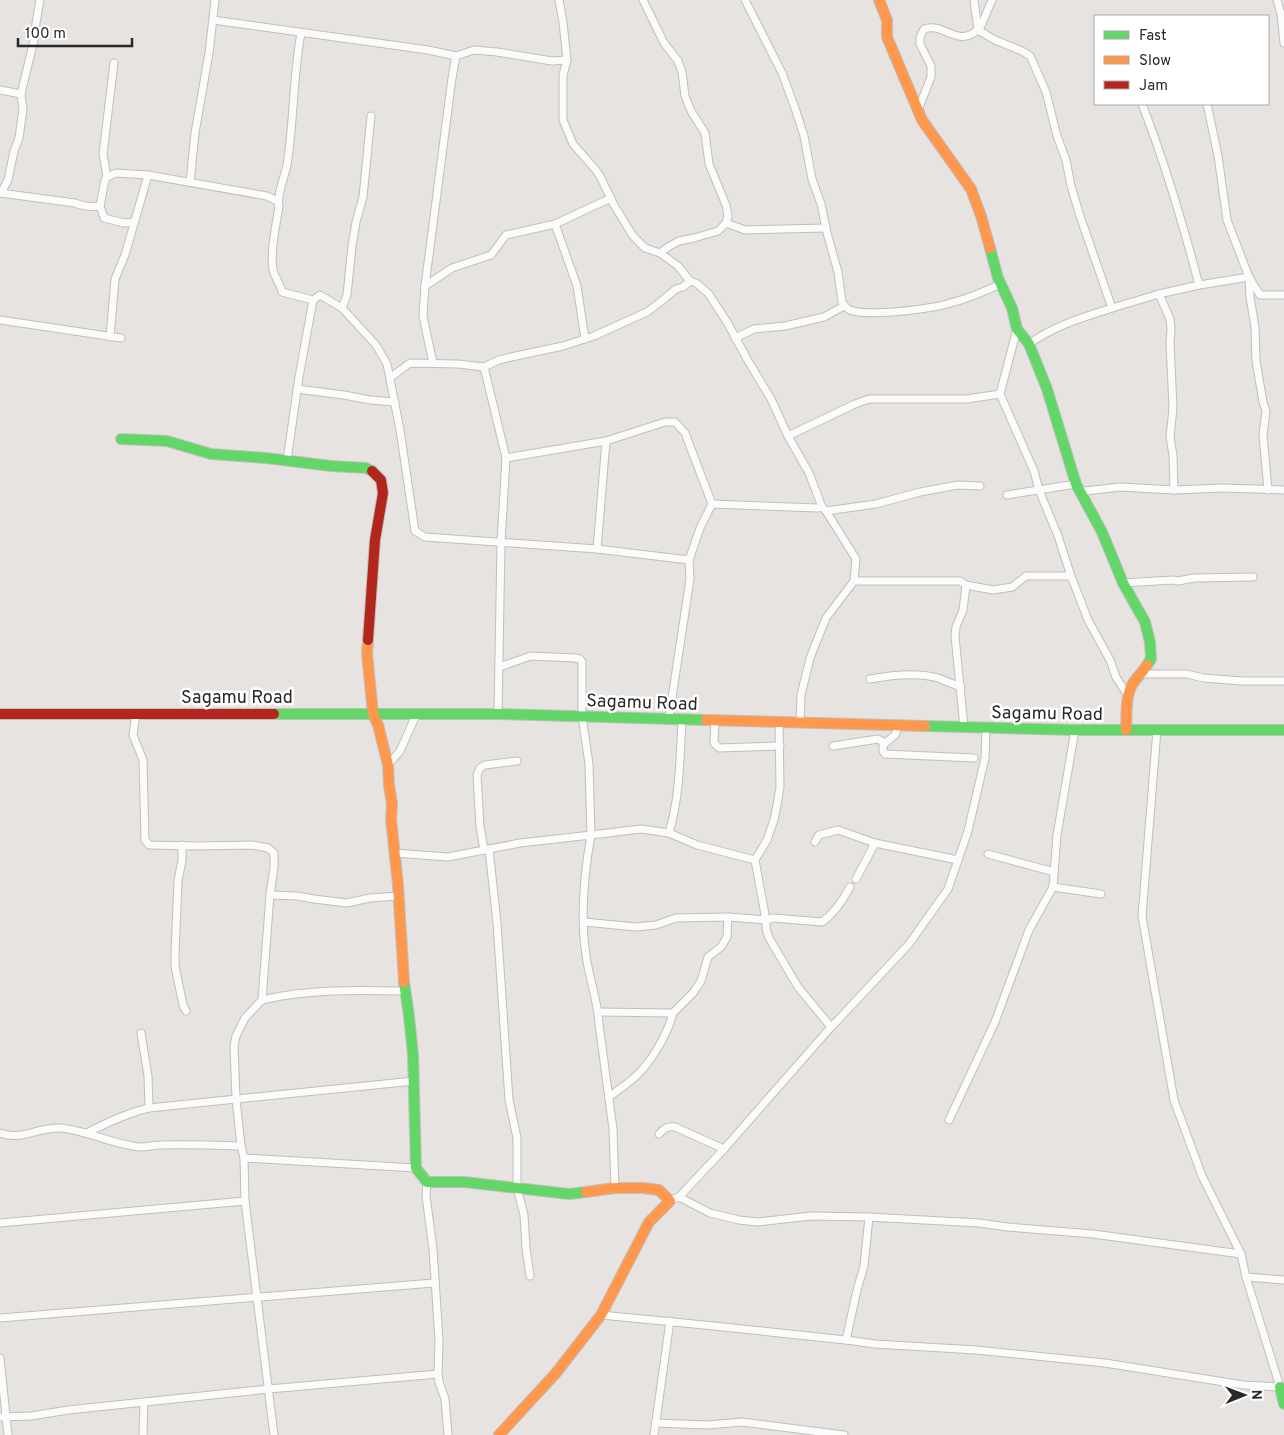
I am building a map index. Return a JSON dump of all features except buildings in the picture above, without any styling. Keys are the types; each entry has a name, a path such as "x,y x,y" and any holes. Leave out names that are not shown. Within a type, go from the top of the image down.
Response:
{"main road":[{"path":"879,0 887,20 887,37 922,120 971,189 981,216 994,268 1012,308 1017,329 1029,344 1047,389 1078,487 1102,532 1122,583 1145,622 1150,642 1151,659 1142,674 1133,683 1128,696 1126,730"},
{"path":"121,439 167,441 211,454 366,468 375,473 381,480 383,493 375,540 367,653 373,714 378,725 388,765 392,804 391,819 404,991 409,1016 414,1081 416,1168 427,1182 456,1182 569,1194 615,1188 643,1188 659,1190 674,1199 649,1222 600,1315 556,1373 499,1435"},
{"name":"Sagamu Road","path":"0,714 136,712 498,714 1075,730 1284,730"},
{"path":"1280,1387 1284,1404"}],"street":[{"path":"40,0 35,36 21,94 23,109 19,138 14,151 8,180 1,193 75,203 82,206 100,206"},
{"path":"190,182 195,133 209,53 215,0"},
{"path":"559,0 564,22 567,60 563,75 563,120 573,144 595,168 633,236 645,248 660,253 678,266 690,281 696,283 708,293 771,399 788,436 810,473 824,509 856,559 854,581 826,618 810,658 801,695 800,723"},
{"path":"643,0 664,43 678,61 682,72 685,96 705,133 709,164 726,205 728,216 726,223 718,231 679,241 660,253"},
{"path":"745,0 782,73 795,108 804,136 812,179 821,204 838,272 844,306 850,310 868,313 931,308 951,303 1001,284"},
{"path":"974,0 978,30"},
{"path":"918,110 931,77 931,66 920,44 920,37 924,30 929,27 958,37 967,36 978,30 981,26 992,0"},
{"path":"1277,0 1281,14 1284,43"},
{"path":"213,20 428,50 456,56 474,50 552,61 567,60"},
{"path":"978,30 1030,56 1035,66 1051,108 1080,216 1112,308"},
{"path":"301,33 289,148 285,176 277,201 279,206 272,260 274,273 277,281 280,283 282,292 313,300"},
{"path":"433,363 423,316 425,286 456,56"},
{"path":"114,63 103,154 107,176 100,206 104,218 124,223 134,222"},
{"path":"0,90 21,94"},
{"path":"1142,105 1171,187 1199,285"},
{"path":"1206,105 1218,156 1227,220 1249,277 1260,295 1284,295"},
{"path":"342,308 347,295 352,246 363,197 371,116"},
{"path":"107,176 116,173 148,175 267,196 277,201"},
{"path":"110,337 115,279 125,255 148,175"},
{"path":"425,286 452,268 491,255 506,235 555,224 611,198"},
{"path":"726,223 745,230 826,228"},
{"path":"555,224 577,286 585,339"},
{"path":"1029,344 1039,336 1112,308 1159,294 1249,277"},
{"path":"1249,277 1255,327 1256,361 1266,412 1263,435 1268,490"},
{"path":"391,377 410,363 458,364 484,367 505,358 563,346 585,339 647,312 676,289 683,287 690,281"},
{"path":"1159,294 1170,319 1171,329 1173,408 1170,437 1173,455 1174,490"},
{"path":"287,460 297,389 313,300 320,295 342,308 376,345 387,364 400,430 415,531 425,537 597,549 689,560"},
{"path":"735,338 754,328 785,326 824,317 844,306"},
{"path":"0,320 121,338"},
{"path":"1017,329 1000,394 1034,471 1039,490 1058,536 1088,620 1110,660 1116,677 1128,696"},
{"path":"484,367 506,458 501,542 498,714"},
{"path":"297,389 394,402"},
{"path":"788,436 869,399 968,399 1000,394"},
{"path":"506,458 606,441 665,422 675,422 686,434 712,504 700,528 689,560 690,579 668,718"},
{"path":"597,549 606,441"},
{"path":"712,504 824,509 876,504 920,492 958,485 980,486"},
{"path":"1007,495 1078,487 1085,491 1120,487 1174,490 1222,488 1284,490"},
{"path":"854,581 960,581 966,585 993,590 1012,587 1026,576 1071,576"},
{"path":"1122,583 1178,581 1194,578 1253,577"},
{"path":"964,727 956,626 963,610 966,585"},
{"path":"499,667 531,656 575,658 580,659 582,662 582,716 589,764 591,835 585,866 584,922 586,956 598,1012 609,1097 613,1129 615,1188"},
{"path":"1142,674 1186,674 1203,678 1242,681 1284,681"},
{"path":"870,679 910,675 936,678 960,687"},
{"path":"136,712 133,735 143,760 145,840 149,844 252,845 268,848 274,853 262,1000"},
{"path":"388,765 400,751 416,715"},
{"path":"669,832 674,815 678,782 682,719"},
{"path":"715,720 714,743 719,748 780,746"},
{"path":"779,722 780,787 774,820 767,840 755,860 766,929 769,938 798,987 831,1026"},
{"path":"899,725 895,735 885,743 883,751 885,754 974,758"},
{"path":"986,728 985,758 968,832 948,888 909,944 831,1026 724,1149 674,1199 710,1214 758,1222 811,1216 979,1223 1093,1234 1241,1254"},
{"path":"949,1120 995,1022 1029,930 1053,887 1057,835 1075,730"},
{"path":"600,1315 875,1344 976,1350 1105,1363 1243,1385 1280,1387 1246,1277 1241,1254 1202,1176 1174,1100 1142,916 1157,730"},
{"path":"833,746 878,739 885,743"},
{"path":"517,762 485,765 480,768 477,774 480,826 486,849 497,923 509,1100 517,1138 517,1188 524,1216 530,1276"},
{"path":"394,853 448,857 520,843 641,829 669,832 697,844 755,860"},
{"path":"815,842 819,835 838,830 875,843 958,860"},
{"path":"856,878 875,843"},
{"path":"182,845 182,860 178,881 175,966 183,1005 186,1010"},
{"path":"988,854 1054,872"},
{"path":"584,922 636,927 656,925 676,918 728,917 766,920 774,918 822,922 828,918 843,900 850,887"},
{"path":"1053,887 1101,894"},
{"path":"270,895 296,896 314,900 347,903 370,898 398,896"},
{"path":"750,918 761,909 763,904"},
{"path":"609,1097 638,1074 649,1061 670,1024 673,1013 702,981 708,957 721,947 727,937 728,917"},
{"path":"274,1435 258,1297 244,1201 244,1158 236,1099 234,1046 236,1036 245,1018 262,1000 288,994 327,991 404,991"},
{"path":"598,1012 673,1013"},
{"path":"141,1033 148,1076 149,1108"},
{"path":"87,1133 114,1118 149,1108 414,1081"},
{"path":"659,1134 670,1126 675,1127 724,1149"},
{"path":"0,1133 8,1136 22,1136 46,1129 59,1128 141,1147 159,1145 241,1146"},
{"path":"244,1158 416,1168"},
{"path":"427,1182 426,1196 433,1249 439,1340 438,1374 445,1399 448,1435"},
{"path":"0,1224 244,1201"},
{"path":"846,1340 864,1266 869,1218"},
{"path":"1246,1277 1284,1280"},
{"path":"0,1318 434,1283"},
{"path":"654,1435 670,1321"},
{"path":"0,1358 3,1417 8,1435"},
{"path":"3,1417 31,1416 68,1410 269,1389 438,1374"},
{"path":"143,1435 144,1402"},
{"path":"655,1423 708,1425 742,1422 844,1435"}],"traffic: fast":[{"path":"990,248 998,278 1012,308 1017,329 1029,344 1047,389 1076,484 1102,532 1123,583 1145,622 1150,642 1151,659 1147,665"},
{"path":"121,439 167,441 211,454 366,468 372,471"},
{"path":"274,714 498,714 706,720"},
{"path":"925,726 1075,730 1284,730"},
{"path":"404,982 413,1055 416,1168 427,1182 464,1182 569,1194 586,1192"},
{"path":"1280,1387 1284,1404"}],"traffic: slow":[{"path":"879,0 887,20 887,37 922,120 971,189 990,248"},
{"path":"368,640 367,653 373,714 378,725 388,765 404,982"},
{"path":"1126,730 1127,701 1130,690 1147,665"},
{"path":"706,720 925,726"},
{"path":"499,1435 556,1373 601,1315 649,1222 670,1201 659,1190 643,1188 615,1188 586,1192"}],"traffic: jam":[{"path":"368,640 375,540 383,493 381,480 372,471"},
{"path":"0,714 274,714"}]}
